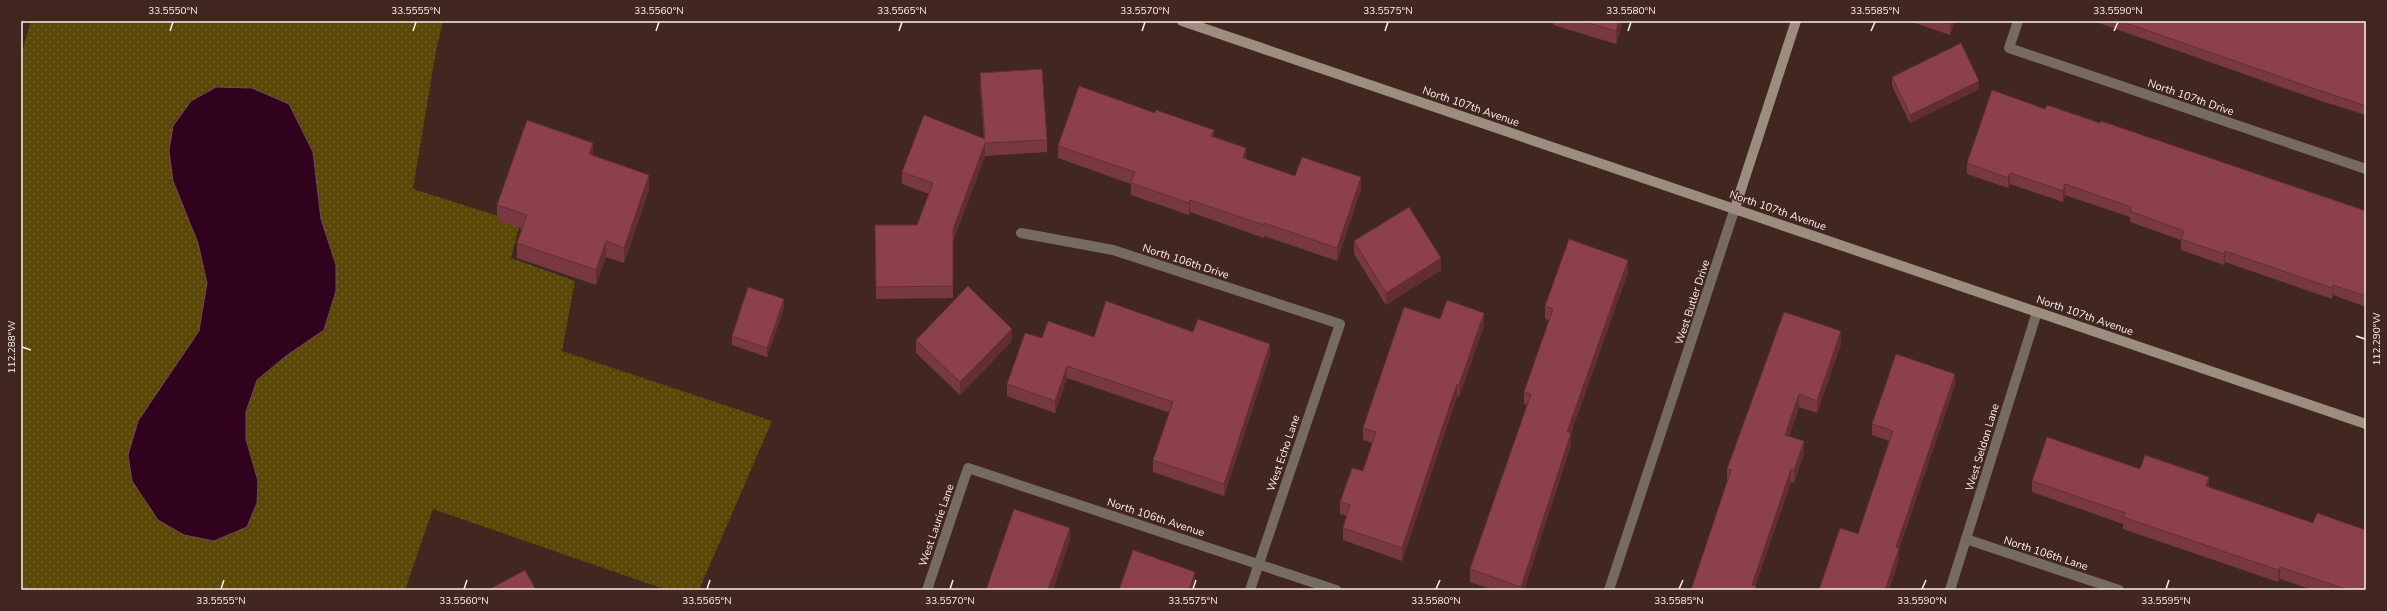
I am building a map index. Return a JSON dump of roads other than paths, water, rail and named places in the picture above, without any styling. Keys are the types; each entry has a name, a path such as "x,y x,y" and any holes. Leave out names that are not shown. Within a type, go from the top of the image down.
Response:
{"street":[{"name":"North 107th Avenue","path":"1182,21 2366,424"},
{"name":"West Butler Drive","path":"1609,590 1796,21"},
{"name":"North 107th Drive","path":"2018,21 2009,48 2366,169"},
{"name":"North 106th Drive","path":"1021,233 1113,250 1340,324"},
{"name":"West Seldon Lane","path":"1950,590 2037,312"},
{"name":"West Echo Lane","path":"1250,590 1340,324"},
{"name":"North 106th Avenue","path":"968,468 1336,590"},
{"name":"West Laurie Lane","path":"927,590 968,468"},
{"name":"North 106th Lane","path":"1966,539 2119,590"}]}
